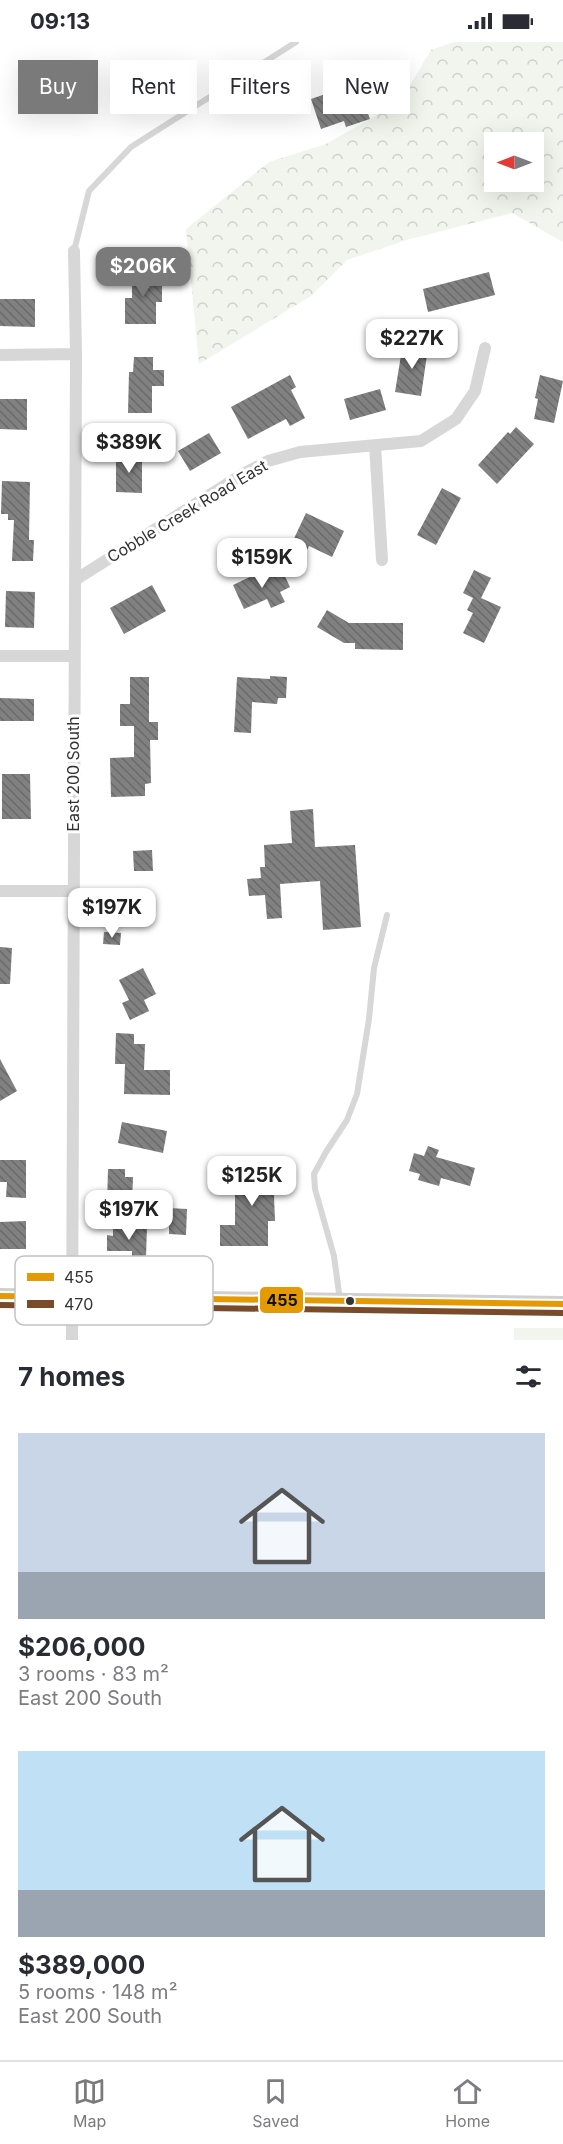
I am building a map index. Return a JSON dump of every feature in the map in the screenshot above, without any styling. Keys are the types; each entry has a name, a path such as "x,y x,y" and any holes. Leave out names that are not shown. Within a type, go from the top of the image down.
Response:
{"main road":[{"path":"213,1298 563,1304"}],"street":[{"name":"East 200 South","path":"72,1256 76,354 74,251"},
{"name":"Cobble Creek Road East","path":"75,580 243,474 268,461 300,452 421,441 456,419 475,391 485,348"},
{"path":"0,355 76,354"},
{"path":"375,445 382,560"},
{"path":"0,656 74,656"},
{"path":"0,891 73,891"}],"lane":[{"path":"74,251 89,191 131,147 296,42"},
{"path":"340,1300 334,1256 315,1189 314,1174 347,1120 357,1094 369,1019 374,968 387,915"}],"green space":[{"path":"454,42 563,42 563,242 512,213 410,239 347,260 311,296 199,364 186,229 269,162 326,144 379,114 410,114 410,85 431,50"},
{"path":"514,1328 563,1328 563,1340 514,1340"}],"building":[{"path":"323,95 323,114 368,114 370,119 346,127 344,121 321,129 311,99"},
{"path":"132,268 153,268 153,281 162,281 162,302 156,302 156,324 125,324 125,298 132,298"},
{"path":"489,272 495,295 428,312 423,289"},
{"path":"0,299 35,299 35,327 0,326"},
{"path":"403,343 428,348 421,396 395,392"},
{"path":"134,357 153,357 153,370 164,370 164,386 152,386 152,413 128,413 129,372 133,372"},
{"path":"290,375 296,387 291,390 305,418 290,426 286,419 248,439 231,407"},
{"path":"540,375 563,381 554,423 534,419 538,399 535,398"},
{"path":"380,389 386,410 350,420 344,399"},
{"path":"0,399 27,399 27,430 0,429"},
{"path":"516,427 534,444 497,484 478,465 508,432 510,434"},
{"path":"209,433 221,453 190,471 178,451"},
{"path":"116,455 142,456 142,493 116,492"},
{"path":"2,481 30,482 29,540 34,540 33,561 12,561 14,520 8,520 8,514 1,514"},
{"path":"442,488 461,498 436,545 417,535"},
{"path":"306,513 344,531 332,557 309,546 306,552 291,545"},
{"path":"281,568 290,587 280,592 285,602 271,608 267,599 244,609 233,585 256,574 258,578"},
{"path":"474,570 491,578 481,598 501,607 484,643 463,633 473,613 467,610 473,598 463,593"},
{"path":"152,585 166,611 124,634 110,608"},
{"path":"6,591 35,592 34,628 5,627"},
{"path":"327,610 349,623 403,623 403,650 355,649 355,643 344,643 317,627"},
{"path":"270,676 287,677 286,698 278,698 277,704 252,702 251,733 234,732 237,677 270,679"},
{"path":"130,677 149,677 149,722 158,722 158,740 150,740 151,783 145,784 145,796 111,797 110,758 134,757 134,726 120,726 120,704 130,704"},
{"path":"0,698 34,699 34,721 0,721"},
{"path":"2,774 30,774 31,819 2,819"},
{"path":"313,809 315,847 355,845 361,927 323,930 320,881 280,884 282,918 267,919 265,895 249,896 247,879 261,878 260,867 265,867 264,845 292,843 290,811"},
{"path":"152,850 153,871 134,871 133,851"},
{"path":"104,932 121,933 120,945 103,944"},
{"path":"0,947 12,948 10,984 0,984"},
{"path":"143,968 156,994 144,1000 149,1011 130,1020 122,1003 129,1000 119,980"},
{"path":"116,1033 134,1034 134,1044 145,1044 144,1070 170,1070 170,1095 124,1094 125,1064 115,1064"},
{"path":"0,1059 17,1091 0,1101"},
{"path":"122,1122 167,1131 163,1153 118,1143"},
{"path":"428,1146 439,1150 436,1157 475,1168 470,1186 441,1178 439,1186 418,1180 420,1174 409,1171 414,1153 424,1156"},
{"path":"247,1156 268,1156 268,1171 273,1171 275,1221 268,1221 268,1246 220,1246 220,1225 235,1225 235,1186 247,1186"},
{"path":"0,1160 26,1160 26,1198 6,1197 7,1182 0,1182"},
{"path":"108,1169 125,1169 125,1177 133,1177 132,1205 107,1205"},
{"path":"169,1208 187,1209 186,1235 169,1234"},
{"path":"26,1221 26,1249 0,1249 0,1222"},
{"path":"128,1226 147,1226 146,1256 132,1256 132,1251 107,1251 107,1235 113,1236 113,1229 128,1229"}],"transit line":[{"name":"455","path":"0,1296 15,1296"},
{"name":"455","path":"213,1299 563,1304"},
{"name":"470","path":"0,1305 15,1305"},
{"name":"470","path":"213,1308 563,1313"}]}
